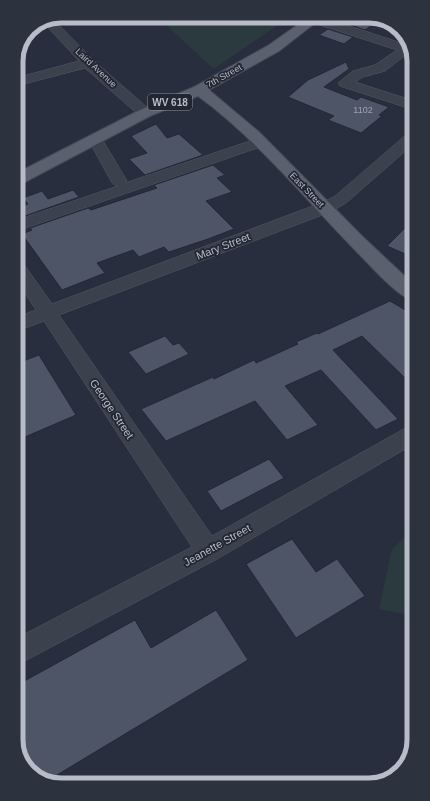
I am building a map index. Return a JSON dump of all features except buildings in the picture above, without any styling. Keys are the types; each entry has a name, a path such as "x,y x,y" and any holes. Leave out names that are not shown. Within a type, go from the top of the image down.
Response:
{"main road":[{"name":"7th Street","path":"23,176 145,113 199,90 274,48 308,23"},
{"name":"East Street","path":"199,90 218,103 260,142 324,208 407,289"}],"street":[{"path":"335,23 403,44"},
{"name":"Laird Avenue","path":"51,24 88,63 145,113"},
{"path":"404,46 380,68 358,74 345,83 407,105"},
{"path":"23,80 88,63"},
{"path":"95,139 119,181"},
{"name":"Mary Street","path":"23,322 324,208 340,200 407,141"},
{"path":"23,224 260,142"},
{"name":"George Street","path":"23,275 208,551"},
{"name":"Jeanette Street","path":"23,649 208,551 407,438"}],"shaded area":[{"path":"164,23 281,23 214,69"},
{"path":"407,535 407,612 403,614 379,609 392,549"}]}
